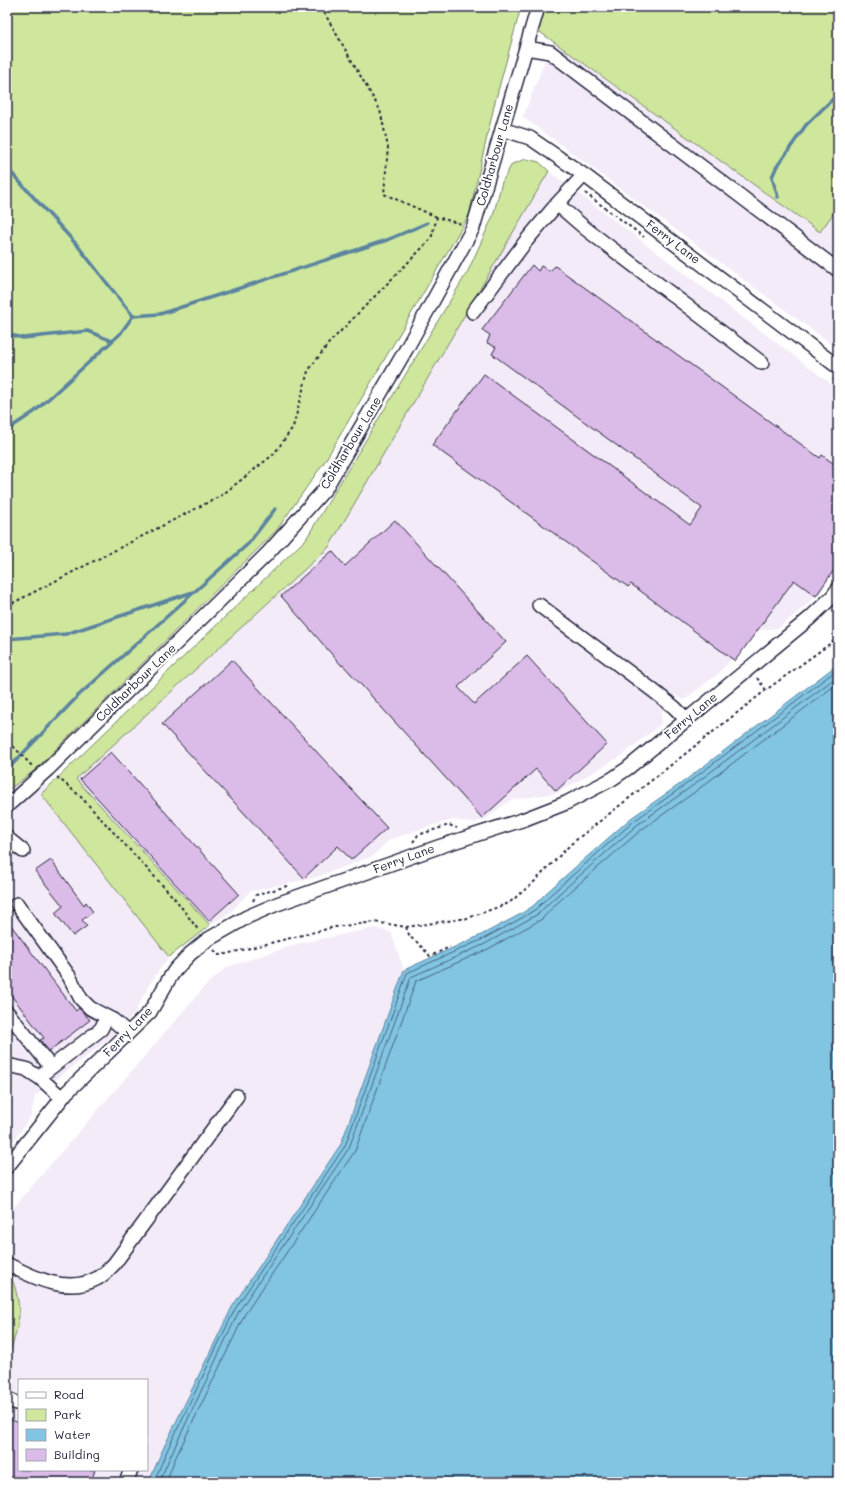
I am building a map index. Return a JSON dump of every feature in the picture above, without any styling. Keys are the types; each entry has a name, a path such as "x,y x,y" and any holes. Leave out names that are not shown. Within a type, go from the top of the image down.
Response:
{"street":[{"name":"Coldharbour Lane","path":"7,806 48,769 267,554 325,489 474,228 538,7"},
{"path":"526,48 550,52 838,270"},
{"name":"Ferry Lane","path":"502,129 530,138 584,175 838,367"},
{"path":"473,312 526,241 584,175"},
{"path":"557,204 586,229 762,363"},
{"name":"Ferry Lane","path":"7,1167 62,1098 150,1012 175,970 190,954 207,940 247,917 277,904 440,846 525,820 579,797 612,779 628,768 810,618 838,590"},
{"path":"539,605 651,689 674,707 687,720"},
{"path":"7,838 23,851"},
{"path":"17,904 69,976 81,999 90,1008 113,1020 128,1033"},
{"path":"7,1012 51,1067"},
{"path":"40,1078 51,1067 101,1029 107,1017"},
{"path":"7,1064 26,1069 40,1078 62,1098"},
{"path":"7,1264 30,1276 48,1282 81,1284 97,1278 114,1264 238,1096"},
{"path":"7,1399 18,1404"},
{"path":"126,1482 131,1471"}],"path":[{"path":"321,7 380,110 388,147 384,194 437,217 474,228"},
{"path":"574,185 637,233"},
{"path":"7,606 222,495 274,454 293,427 308,371 330,343 431,239 437,217"},
{"path":"219,955 335,927 375,922 406,928 468,918 509,904 533,883 571,844 766,690 838,638"},
{"path":"760,681 766,690"},
{"path":"7,745 14,747 19,751 33,767 40,761 80,796 176,900 207,940"},
{"path":"418,835 450,825 461,828"},
{"path":"260,893 283,887"},
{"path":"406,928 410,937 430,956 450,947"}],"shaded area":[{"path":"552,42 820,231 838,207 838,349 523,117"},
{"path":"549,171 838,389 838,567 819,594 779,628 760,630 718,674 684,700 675,695 662,709 661,724 620,757 557,793 510,800 486,819 474,823 454,820 433,825 389,840 373,856 311,879 250,891 231,912 210,925 76,779 329,547"},
{"path":"35,770 169,957 150,983 134,1014 114,1035 35,1096 31,1116 7,1150 7,791"},
{"path":"375,928 391,932 404,970 341,1144 232,1307 161,1453 149,1482 7,1482 7,1360 19,1315 16,1291 12,1277 7,1270 7,1215 206,985 227,967 300,943"}],"green space":[{"path":"7,7 521,7 495,102 469,215 325,461 276,531 35,770 7,791"},
{"path":"544,7 838,7 838,207 820,232 537,30"},
{"path":"526,159 539,162 549,171 329,547 76,779 210,925 169,957 41,794 306,539 468,271 493,216 502,182 512,164"},
{"path":"7,1270 16,1291 19,1315 13,1344 7,1360"}],"water":[{"path":"838,664 838,1482 149,1482 161,1453 232,1307 341,1144 404,970 481,935 533,906 631,818 683,782"}],"building":[{"path":"532,265 538,271 541,266 550,271 555,266 820,458 822,455 838,467 838,564 816,596 794,580 735,661 631,584 628,587 432,445 484,374 690,525 702,508 492,354 496,347 487,343 490,335 482,330"},
{"path":"395,520 506,642 458,687 474,704 527,656 607,744 556,791 536,769 482,818 343,665 342,666 281,596 332,551 345,566"},
{"path":"232,660 387,828 351,860 338,846 304,878 162,724"},
{"path":"111,752 239,894 209,921 80,779"},
{"path":"51,860 84,905 86,902 93,912 82,920 87,926 73,936 55,913 63,906 35,871"},
{"path":"7,920 76,1011 79,1008 90,1020 49,1051 40,1040 44,1038 7,990"},
{"path":"7,1418 18,1423 18,1471 95,1471 91,1482 7,1482"}],"waterway":[{"path":"778,197 772,177 776,168 806,125 838,94"},
{"path":"7,168 77,245 133,316 160,314 387,240 427,223"},
{"path":"7,430 34,412 120,334 133,316"},
{"path":"7,334 23,338 88,331 112,341"},
{"path":"7,770 79,695 248,544 275,509"},
{"path":"7,639 66,634 193,592"}]}
